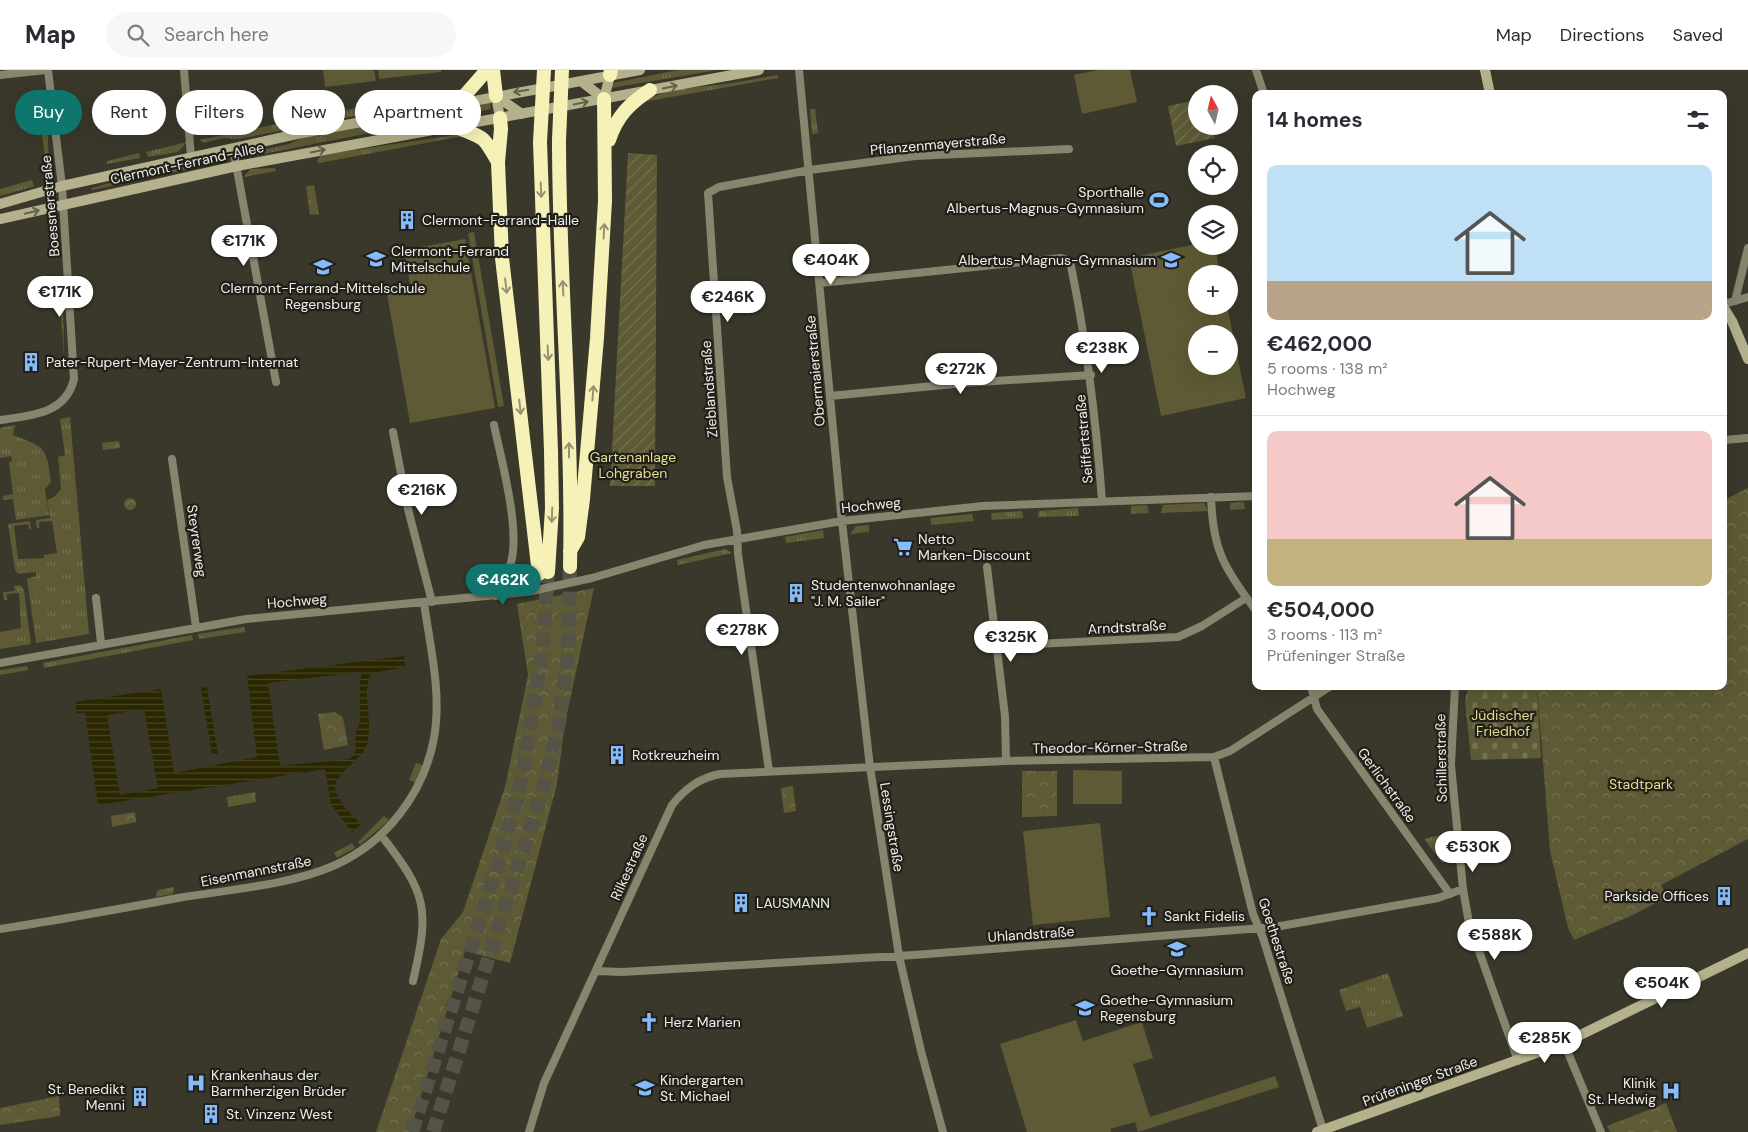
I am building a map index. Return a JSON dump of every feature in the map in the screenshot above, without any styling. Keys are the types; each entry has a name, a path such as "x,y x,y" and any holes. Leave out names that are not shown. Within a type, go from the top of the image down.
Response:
{"highway":[{"path":"469,90 487,70"},
{"path":"493,70 496,96"},
{"path":"500,118 498,162 502,258 544,573 552,508 540,142 544,70"},
{"path":"562,70 559,140 560,229 568,401 570,567"},
{"path":"606,148 619,117 625,109 650,90"},
{"path":"570,551 578,537 598,338 606,148 604,98"},
{"path":"478,135 483,137 498,162"}],"street":[{"path":"0,75 47,70"},
{"name":"Boessnerstraße","path":"0,420 47,411 66,399 71,390 74,367 62,186 47,70"},
{"name":"Clermont-Ferrand-Allee","path":"184,70 191,156"},
{"name":"Clermont-Ferrand-Allee","path":"481,99 581,81 611,73 640,70"},
{"name":"Clermont-Ferrand-Allee","path":"481,121 759,70"},
{"name":"Obermaierstraße","path":"799,70 842,521"},
{"path":"1256,70 1263,90"},
{"path":"1485,70 1489,90"},
{"path":"581,81 604,98 611,73"},
{"path":"496,96 522,114"},
{"path":"496,96 500,118"},
{"name":"Clermont-Ferrand-Allee","path":"0,204 62,186 191,156 355,124"},
{"name":"Clermont-Ferrand-Allee","path":"0,220 63,204 237,166 405,135"},
{"path":"234,148 276,382"},
{"name":"Pflanzenmayerstraße","path":"810,170 915,156 1069,149"},
{"name":"Zieblandstraße","path":"736,538 737,531 728,477 708,193 719,187 810,170"},
{"path":"1734,301 1748,248"},
{"name":"Seiffertstraße","path":"820,283 1061,258 1067,260 1071,266 1091,375 1102,500"},
{"path":"1727,303 1748,297"},
{"path":"1727,313 1748,359"},
{"path":"830,396 964,383 1091,375"},
{"path":"494,425 513,517 512,557 509,570 495,580 496,596"},
{"name":"Eisenmannstraße","path":"0,929 261,884 312,873 333,866 359,852 381,835 409,802 420,782 434,737 436,697 428,602 393,432"},
{"path":"1727,440 1748,438"},
{"name":"Steyrerweg","path":"172,459 196,626"},
{"name":"Hochweg","path":"0,662 196,626 298,613 496,596 576,582 704,545 736,538 842,521 982,506 1102,500 1252,496"},
{"path":"1211,497 1216,547 1223,563 1252,606"},
{"name":"Lessingstraße","path":"842,521 870,767 899,956 921,1051 943,1132"},
{"path":"736,538 769,771"},
{"path":"987,567 1005,716 1006,761"},
{"path":"96,598 101,643"},
{"name":"Arndtstraße","path":"998,646 1178,637 1202,626 1246,598"},
{"name":"Gerlichstraße","path":"1312,690 1317,709 1450,894"},
{"name":"Theodor-Körner-Straße","path":"870,767 1006,761 1214,757 1230,751 1325,690"},
{"name":"Schillerstraße","path":"1455,690 1451,765 1463,889 1470,923 1518,1061"},
{"name":"Goethestraße","path":"1214,757 1253,914 1259,928 1320,1131"},
{"name":"Rilkestraße","path":"529,1132 544,1083 652,847 672,806 680,796 690,787 711,776 769,771 870,767"},
{"path":"381,835 412,877 422,904 424,937 413,981"},
{"name":"Uhlandstraße","path":"596,971 622,972 899,956 1121,941 1259,928 1368,911 1450,894 1463,889"},
{"name":"Prüfeninger Straße","path":"1320,1131 1564,1043 1748,953"},
{"path":"1564,1043 1601,1132"}],"green space":[{"path":"323,70 374,70 376,81 325,87"},
{"path":"378,70 441,70 441,72 379,79"},
{"path":"678,70 718,70 611,88 613,83"},
{"path":"1097,70 1130,70 1137,102 1082,114 1074,75"},
{"path":"778,75 778,78 637,103 671,90 733,83"},
{"path":"490,102 491,109 481,111 481,104"},
{"path":"1188,102 1188,135 1214,135 1215,138 1176,146 1168,106"},
{"path":"355,108 355,116 345,118 345,110"},
{"path":"810,109 815,109 818,133 812,134"},
{"path":"273,125 273,132 263,134 263,127"},
{"path":"355,127 355,135 359,135 248,157 253,152 289,144 304,137 345,135 345,129"},
{"path":"42,135 48,135 49,166 46,166"},
{"path":"224,135 259,135 239,139 223,138 204,143 199,140"},
{"path":"454,135 469,135 319,163 317,161 321,155"},
{"path":"187,142 178,152 148,157 146,152"},
{"path":"139,153 140,158 107,164 107,161"},
{"name":"Gartenanlage Lohgraben","path":"628,153 657,155 655,486 610,486"},
{"path":"220,156 229,160 92,190 92,188 178,164"},
{"path":"275,168 276,171 244,177 250,169"},
{"path":"32,180 34,186 32,187 0,196 0,189"},
{"path":"314,185 319,214 310,215 306,186"},
{"path":"474,232 504,406 498,407 468,233"},
{"path":"465,239 495,408 410,423 387,294 411,289 404,250"},
{"path":"1188,246 1188,255 1217,255 1218,265 1188,265 1188,315 1229,315 1231,325 1188,325 1188,375 1238,375 1238,359 1246,398 1161,416 1129,258"},
{"path":"60,303 63,303 64,355"},
{"path":"70,417 89,634 36,643 27,579 36,576 36,572 18,574 15,570 8,524 30,521 31,529 29,529 28,524 14,526 18,559 44,558 44,555 57,553 52,521 39,522 39,528 37,528 36,520 50,518 47,500 54,497 61,489 58,457 65,455 60,419"},
{"path":"15,425 13,435 38,446 48,461 51,482 45,489 49,515 16,520 13,499 3,500 3,496 13,494 9,462 12,461 11,456 0,458 0,428"},
{"path":"119,441 120,448 103,450 102,443"},
{"name":"Stadtpark","path":"1748,488 1748,839 1661,885 1667,897 1633,915 1574,940 1568,928 1550,851 1537,690 1727,690 1727,498"},
{"path":"130,498 136,504 130,510 124,504"},
{"path":"1244,502 1245,509 1230,510 1230,503"},
{"path":"1204,503 1208,511 1161,513 1163,505"},
{"path":"1147,505 1149,513 1131,514 1131,506"},
{"path":"1078,508 1079,516 1038,517 1039,511"},
{"path":"1022,511 1023,518 992,520 991,513"},
{"path":"972,514 974,521 931,525 931,518"},
{"path":"869,525 869,532 850,534 856,526"},
{"path":"823,530 824,538 786,543 785,537"},
{"path":"725,549 732,553 678,565 677,560"},
{"path":"20,585 24,590 31,644 0,649 0,632 21,628 19,593 7,594 7,600 4,600 3,592 15,591 14,586"},
{"path":"594,588 565,723 557,784 510,963 465,951 410,1132 376,1132 441,939 463,912 505,787 528,675 517,604"},
{"path":"568,607 574,612 571,638 547,660 542,657 545,626 562,609"},
{"path":"244,627 245,632 199,639 198,634"},
{"path":"192,635 193,640 44,668 43,663"},
{"path":"27,666 28,670 0,675 0,670"},
{"name":"Jüdischer Friedhof","path":"1468,690 1537,690 1541,758 1471,760 1465,700"},
{"path":"335,712 343,718 348,745 324,750 318,714"},
{"path":"416,763 423,765 416,783 409,780"},
{"path":"1073,770 1122,771 1122,804 1073,804"},
{"path":"1022,771 1057,771 1057,816 1022,817"},
{"path":"793,786 796,811 784,813 781,788"},
{"path":"255,792 256,802 228,807 227,797"},
{"path":"135,812 136,822 112,827 111,816"},
{"path":"384,816 389,820 360,845 358,842"},
{"path":"1100,823 1110,917 1033,925 1023,831"},
{"path":"1449,833 1449,861 1442,863 1424,839"},
{"path":"352,843 355,848 337,858 334,853"},
{"path":"174,887 173,894 155,897 158,890"},
{"path":"1388,973 1403,1016 1367,1028 1360,1007 1346,1011 1339,990"},
{"path":"1076,1020 1083,1041 1142,1022 1153,1058 1133,1064 1150,1117 1275,1076 1279,1087 1138,1132 1135,1122 1110,1129 1111,1132 1027,1132 1000,1044"},
{"path":"59,1096 60,1116 0,1125 0,1108"},
{"path":"1666,1103 1677,1132 1610,1132 1607,1126"}],"shaded area":[{"path":"404,656 406,667 371,673 367,691 368,740 365,749 342,773 336,783 335,787 338,797 361,825 352,832 331,804 325,769 98,805 85,713 77,713 75,702 161,689 174,773 257,757 247,676","holes":["360,672 362,674 360,679 360,722 356,733 355,754 349,759 280,766 268,683","144,709 158,788 120,795 107,715"]},
{"path":"207,687 218,754 212,755 201,688"}],"tunnel":[{"path":"433,1132 544,785 559,723 568,654 570,567"},
{"path":"412,1132 506,838 521,782 542,653 548,572"}],"place":[{"name":"Sporthalle Albertus-Magnus-Gymnasium","path":"1159,200"},
{"name":"Clermont-Ferrand-Halle","path":"407,220"},
{"name":"Clermont-Ferrand Mittelschule","path":"376,259"},
{"name":"Albertus-Magnus-Gymnasium","path":"1171,260"},
{"name":"Clermont-Ferrand-Mittelschule Regensburg","path":"323,267"},
{"name":"Pater-Rupert-Mayer-Zentrum-Internat","path":"31,362"},
{"name":"Netto Marken-Discount","path":"903,547"},
{"name":"Studentenwohnanlage \"J. M. Sailer\"","path":"796,593"},
{"name":"Rotkreuzheim","path":"617,755"},
{"name":"Parkside Offices","path":"1724,896"},
{"name":"LAUSMANN","path":"741,903"},
{"name":"Sankt Fidelis","path":"1149,916"},
{"name":"Goethe-Gymnasium","path":"1177,949"},
{"name":"Goethe-Gymnasium Regensburg","path":"1085,1008"},
{"name":"Herz Marien","path":"649,1022"},
{"name":"Krankenhaus der Barmherzigen Brüder","path":"196,1083"},
{"name":"Kindergarten St. Michael","path":"645,1088"},
{"name":"Klinik St. Hedwig","path":"1671,1091"},
{"name":"St. Benedikt Menni","path":"140,1097"},
{"name":"St. Vinzenz West","path":"211,1114"}]}
